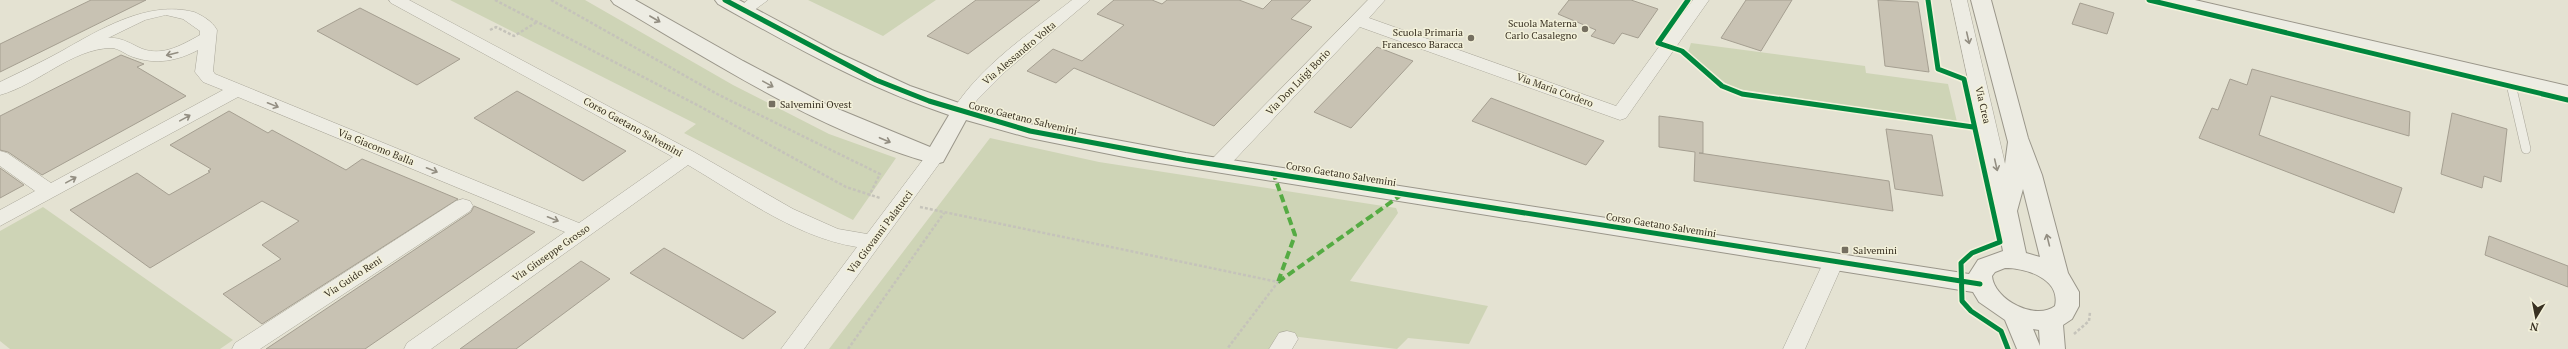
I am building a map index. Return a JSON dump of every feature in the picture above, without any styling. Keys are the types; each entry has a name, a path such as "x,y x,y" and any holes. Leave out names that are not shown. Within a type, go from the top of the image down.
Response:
{"street":[{"name":"Corso Gaetano Salvemini","path":"397,0 687,156 786,214 834,236 873,242"},
{"path":"621,0 802,102 893,143 935,157"},
{"name":"Corso Gaetano Salvemini","path":"725,0 752,5 855,70 930,102 1082,142 1980,284"},
{"name":"Via Alessandro Volta","path":"961,111 968,98 991,74 1082,0"},
{"name":"Via Don Luigi Borio","path":"1219,164 1377,0"},
{"name":"Via Maria Cordero","path":"1357,20 1620,114 1701,0"},
{"name":"Via Crea","path":"1959,0 2016,259"},
{"path":"2170,0 2568,93"},
{"name":"Via Crea","path":"1983,2 2017,138 2031,175 2057,278"},
{"name":"Via Giacomo Balla","path":"0,89 115,28 166,10 177,11 205,25 209,30 204,72 209,78 583,232"},
{"name":"Via Giacomo Balla","path":"66,55 116,42 148,56 161,57 188,49 207,38"},
{"path":"0,219 237,90"},
{"name":"Via Giovanni Palatucci","path":"792,349 935,157 961,111"},
{"name":"Via Crea","path":"2006,211 2014,186 2017,138"},
{"name":"Via Giuseppe Grosso","path":"415,349 583,232 687,156"},
{"path":"0,157 50,192"},
{"name":"Via Guido Reni","path":"243,349 463,206"},
{"path":"2003,259 2016,259 2038,266 2057,278 2068,294 2068,309 2062,316 2050,321 2028,320 2016,317 1992,302 1980,284 1980,275 1988,265 2003,259"},
{"path":"1794,349 1834,261"},
{"path":"2016,317 2029,349"},
{"path":"2050,321 2053,349"}],"lane":[{"path":"2510,80 2526,149"}],"path":[{"path":"495,0 701,106 846,188 869,196 901,203"},
{"path":"551,0 719,95 880,174 869,196"},
{"path":"517,34 537,22"},
{"path":"848,349 944,213 1100,243 1278,282 1227,349"}],"green space":[{"path":"450,0 585,0 733,85 829,134 896,158 853,220 684,133 696,124"},
{"path":"808,0 936,0 883,36"},
{"path":"1691,43 1865,66 1866,73 1948,84 1957,122 1738,89 1729,86 1688,52"},
{"path":"990,138 1099,162 1396,208 1398,213 1350,281 1488,306 1469,344 1408,338 1397,349 1283,335 1272,349 829,349"},
{"path":"43,207 233,340 220,349 10,349 0,341 0,231"}],"building":[{"path":"91,0 146,0 0,72 0,44"},
{"path":"976,0 1040,0 968,54 927,36"},
{"path":"1114,0 1152,0 1162,4 1167,0 1239,0 1263,9 1272,0 1311,0 1291,19 1312,27 1214,126 1074,68 1056,83 1027,71 1053,49 1082,61 1124,25 1097,14"},
{"path":"1569,0 1631,0 1658,9 1638,38 1622,33 1614,44 1591,36 1596,30 1558,14"},
{"path":"1746,0 1792,0 1761,51 1721,38"},
{"path":"1878,0 1918,2 1929,72 1885,66"},
{"path":"2080,3 2114,13 2107,34 2072,24"},
{"path":"360,8 460,59 417,85 317,31"},
{"path":"1377,47 1413,61 1351,128 1314,112"},
{"path":"121,55 144,64 137,67 186,96 42,175 8,152 0,150 0,116"},
{"path":"2252,69 2410,112 2409,136 2271,96 2259,135 2402,188 2394,213 2199,138 2212,108 2218,110 2230,79 2247,85"},
{"path":"517,91 626,151 583,181 474,118"},
{"path":"1491,98 1604,141 1586,165 1472,121"},
{"path":"229,111 268,133 272,130 346,170 362,159 458,199 262,324 223,294 281,259 262,245 299,221 262,201 150,268 70,210 137,173 169,195 210,172 208,171 211,169 170,145"},
{"path":"2452,113 2507,129 2501,182 2484,176 2482,188 2441,174"},
{"path":"1659,116 1703,122 1703,153 1699,153 1889,181 1893,211 1694,181 1695,152 1659,147"},
{"path":"1886,129 1932,135 1943,196 1895,189"},
{"path":"0,168 24,185 0,198"},
{"path":"474,206 535,232 365,349 266,349 471,212"},
{"path":"2489,236 2568,266 2568,287 2485,255"},
{"path":"664,248 776,312 743,339 630,273"},
{"path":"581,261 610,279 516,349 460,349"}],"marked path":[{"path":"1273,172 1295,235 1278,282"},
{"path":"1278,282 1404,193"}],"cycle path":[{"path":"725,0 825,55 876,80 929,101 1030,131 1134,152 1980,284"},
{"path":"1688,0 1658,43 1682,51 1722,86 1742,94 1973,127"},
{"path":"1928,0 1938,69 1964,79 2000,242 1992,247 1972,253 1961,263 1962,301 1971,311 2001,331 2008,349"},
{"path":"2149,0 2568,100"}],"place":[{"name":"Scuola Materna Carlo Casalegno","path":"1585,29"},
{"name":"Scuola Primaria Francesco Baracca","path":"1471,38"},
{"name":"Salvemini Ovest","path":"772,104"},
{"name":"Salvemini","path":"1845,250"}]}
